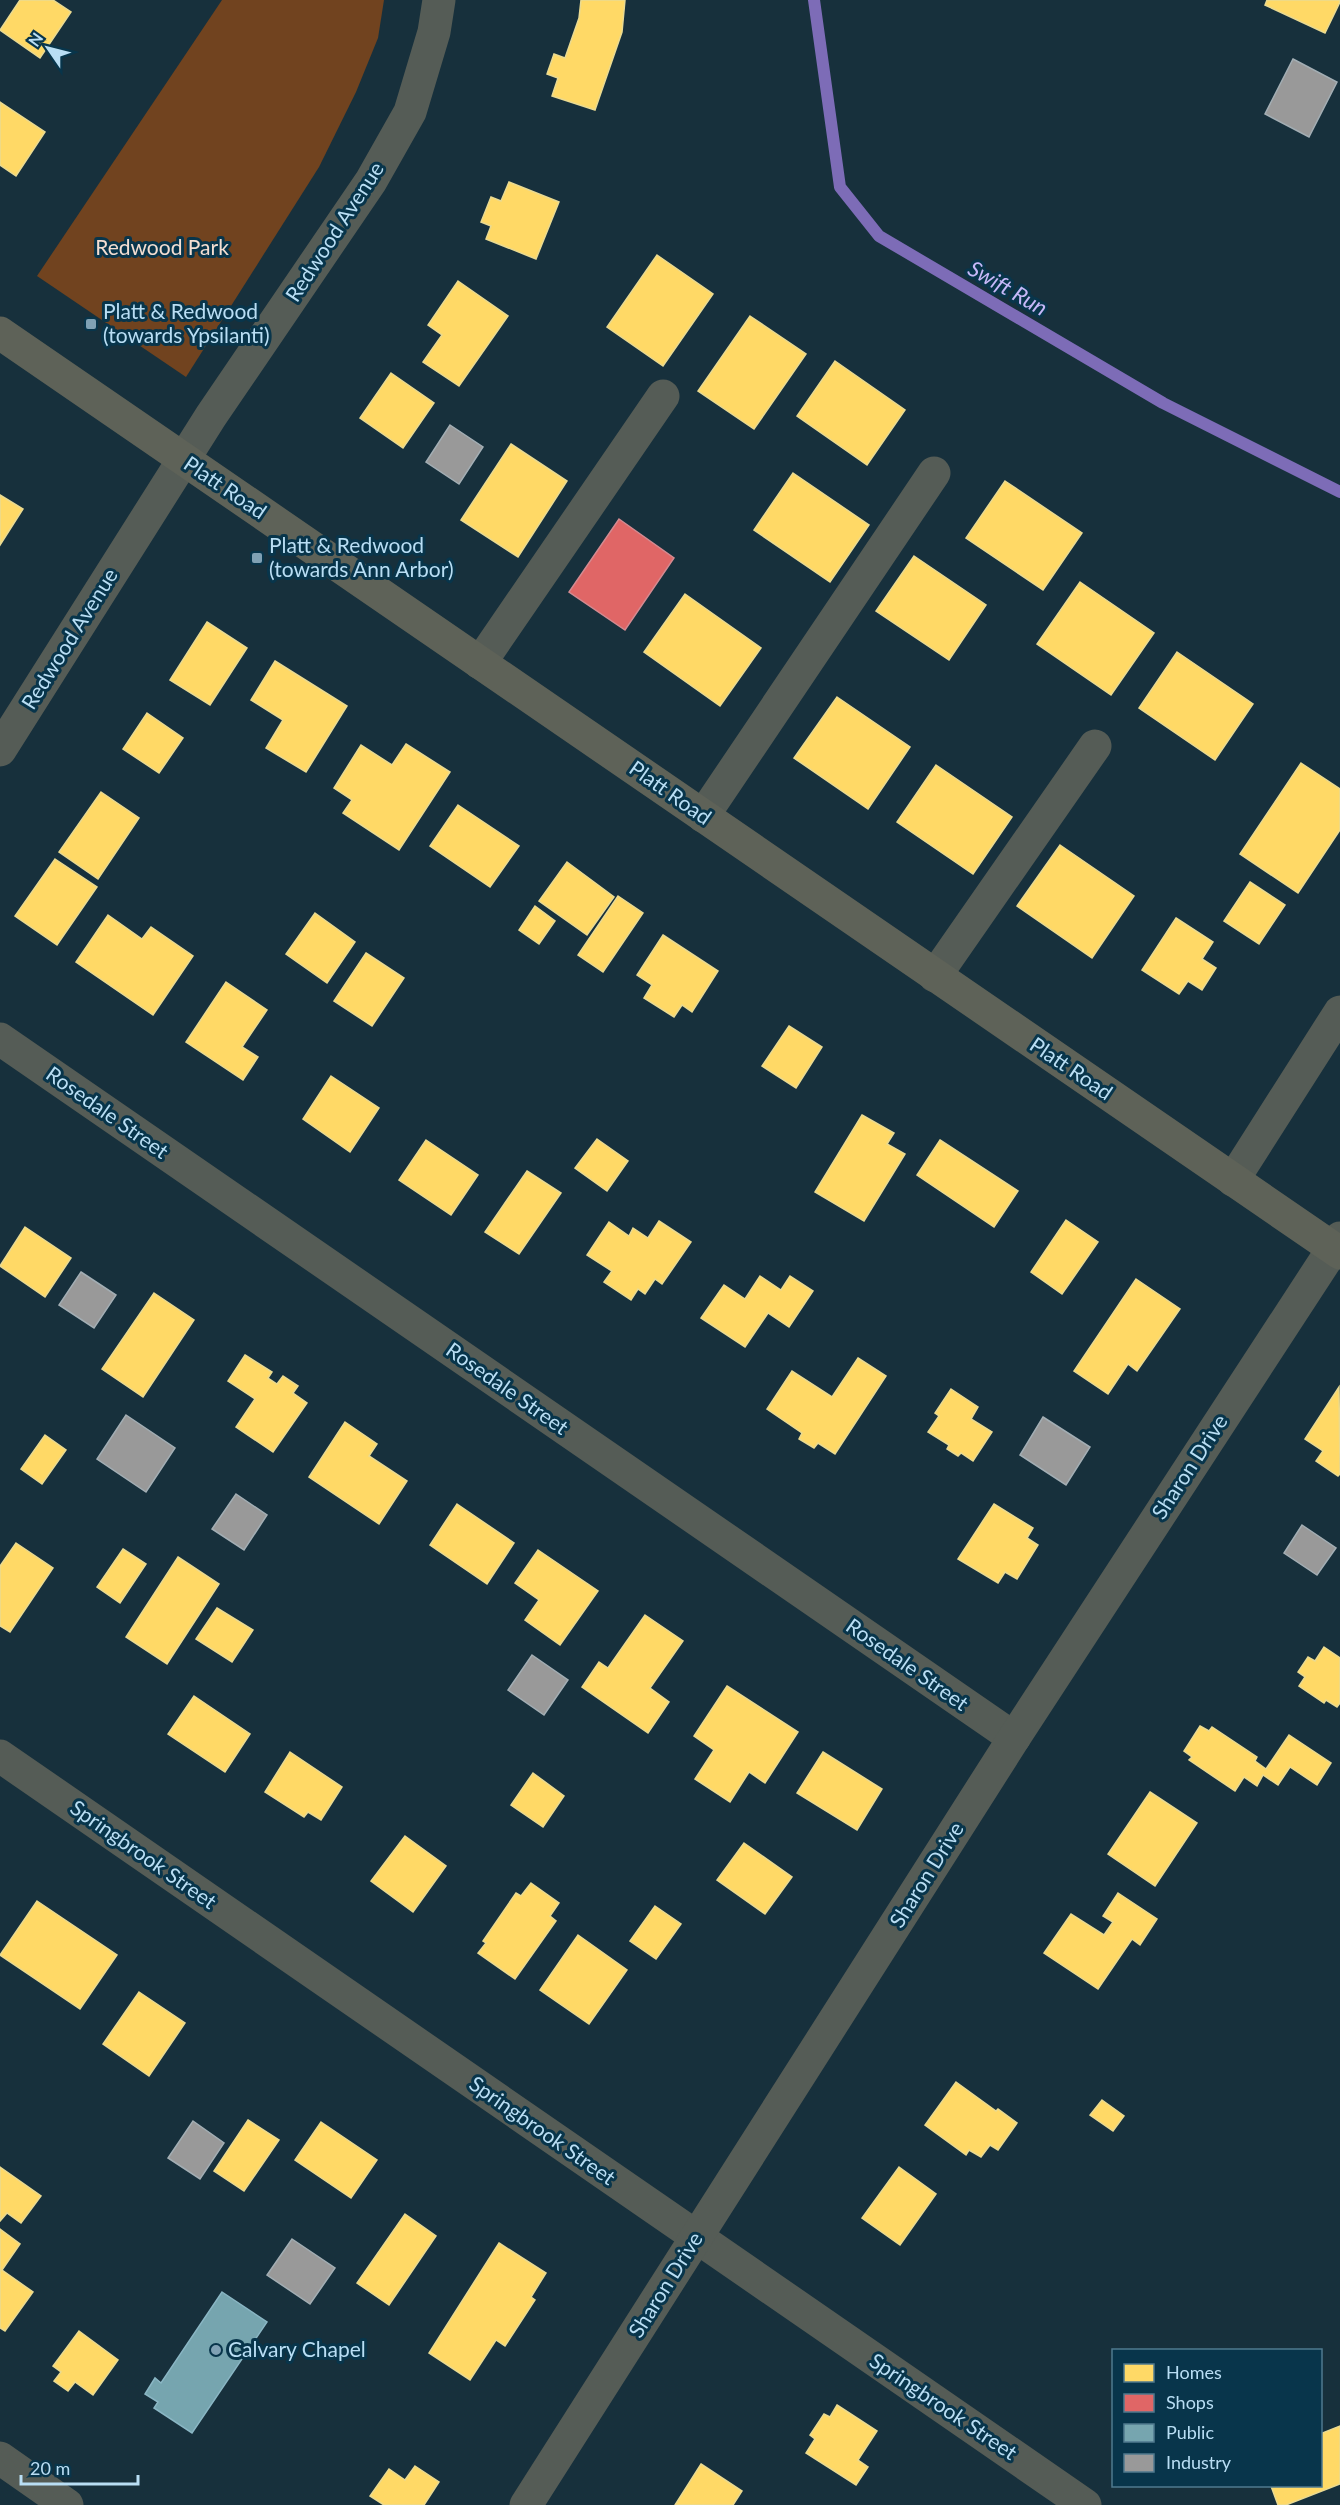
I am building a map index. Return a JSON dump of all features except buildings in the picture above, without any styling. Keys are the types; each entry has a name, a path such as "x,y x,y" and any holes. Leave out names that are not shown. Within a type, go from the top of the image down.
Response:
{"main road":[{"name":"Platt Road","path":"0,333 1233,1180 1338,1246"}],"street":[{"name":"Redwood Avenue","path":"0,750 184,459 371,181 410,112 434,32 439,0"},
{"path":"480,663 663,396"},
{"path":"703,816 934,473"},
{"path":"935,976 1095,746"},
{"path":"1233,1180 1340,1012"},
{"name":"Rosedale Street","path":"0,1039 1014,1738"},
{"name":"Sharon Drive","path":"526,2505 1014,1738 1338,1246"},
{"name":"Springbrook Street","path":"0,1756 1085,2505"},
{"path":"0,2458 67,2505"}],"green space":[{"name":"Redwood Park","path":"222,0 384,0 378,38 356,92 319,167 186,377 37,276"}],"waterway":[{"name":"Swift Run","path":"814,0 840,187 879,236 1163,403 1340,492"}],"place":[{"name":"Platt & Redwood (towards Ypsilanti)","path":"91,324"},
{"name":"Platt & Redwood (towards Ann Arbor)","path":"257,558"},
{"name":"Calvary Chapel","path":"216,2350"}]}
